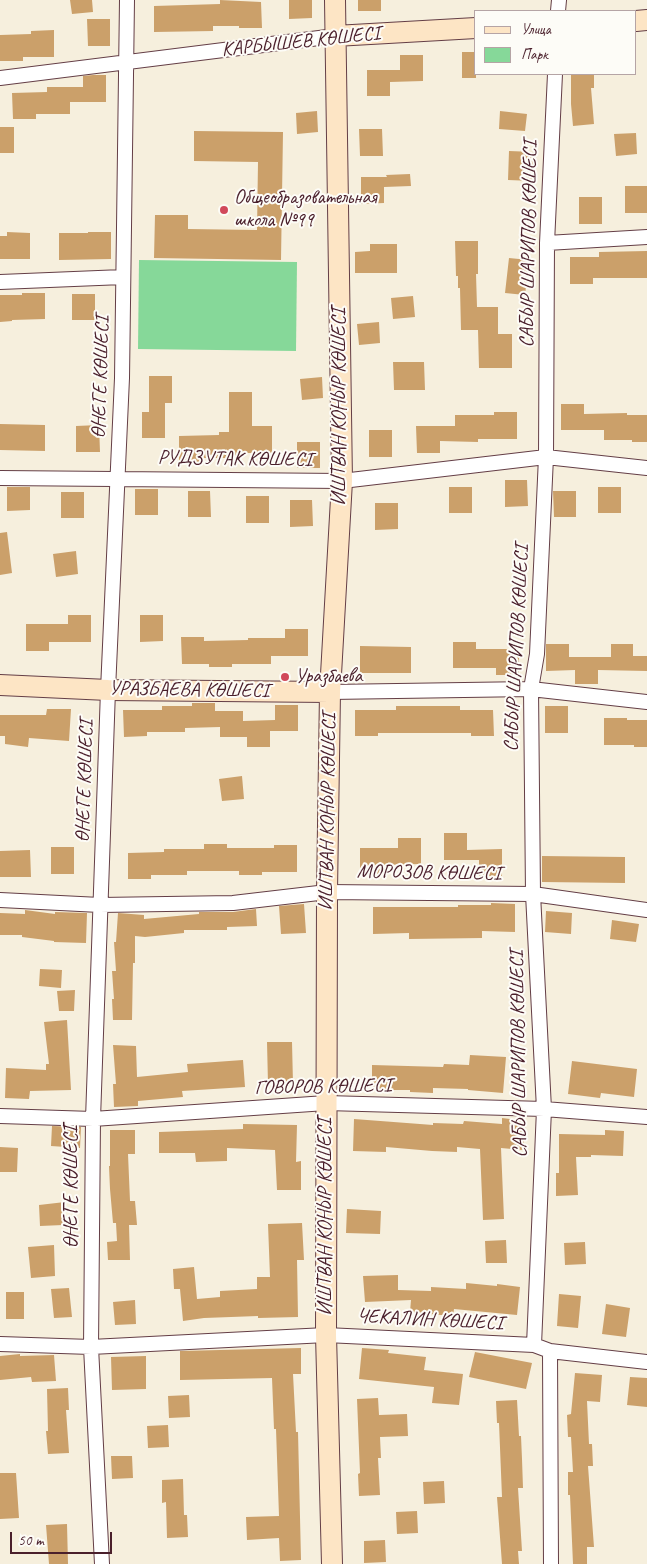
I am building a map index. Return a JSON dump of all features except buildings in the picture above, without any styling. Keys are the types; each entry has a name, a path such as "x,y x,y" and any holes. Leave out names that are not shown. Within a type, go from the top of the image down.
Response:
{"street":[{"name":"ӨНЕГЕ КӨШЕСІ","path":"102,1564 91,1347 93,1119 108,690 122,378 127,0"},
{"name":"ИШТВАН КОНЫР КӨШЕСІ","path":"332,1564 326,1335 327,892 330,692 342,480 335,0"},
{"name":"КАРБЫШЕВ КӨШЕСІ","path":"0,78 335,36 474,28"},
{"name":"САБЫР ШАРИПОВ КӨШЕСІ","path":"534,1345 544,1109 533,894 531,689 536,654 546,457 547,243 555,75"},
{"path":"547,243 647,237"},
{"path":"0,282 123,277"},
{"name":"РУДЗУТАК КӨШЕСІ","path":"0,478 342,480 546,457 647,468"},
{"name":"УРАЗБАЕВА КӨШЕСІ","path":"0,685 108,690 330,692 531,689 647,702"},
{"name":"МОРОЗОВ КӨШЕСІ","path":"0,900 100,905 233,903 327,892 533,894 647,910"},
{"name":"ГОВОРОВ КӨШЕСІ","path":"0,1116 93,1119 326,1103 544,1109 647,1116"},
{"name":"ЧЕКАЛИН КӨШЕСІ","path":"0,1344 91,1347 326,1335 534,1345 550,1352 647,1362"},
{"path":"550,1352 551,1564"}],"green space":[{"path":"139,260 297,262 296,351 138,349"}],"place":[{"name":"Общеобразовательная школа №99","path":"224,210"},
{"name":"Уразбаева","path":"285,677"}]}
